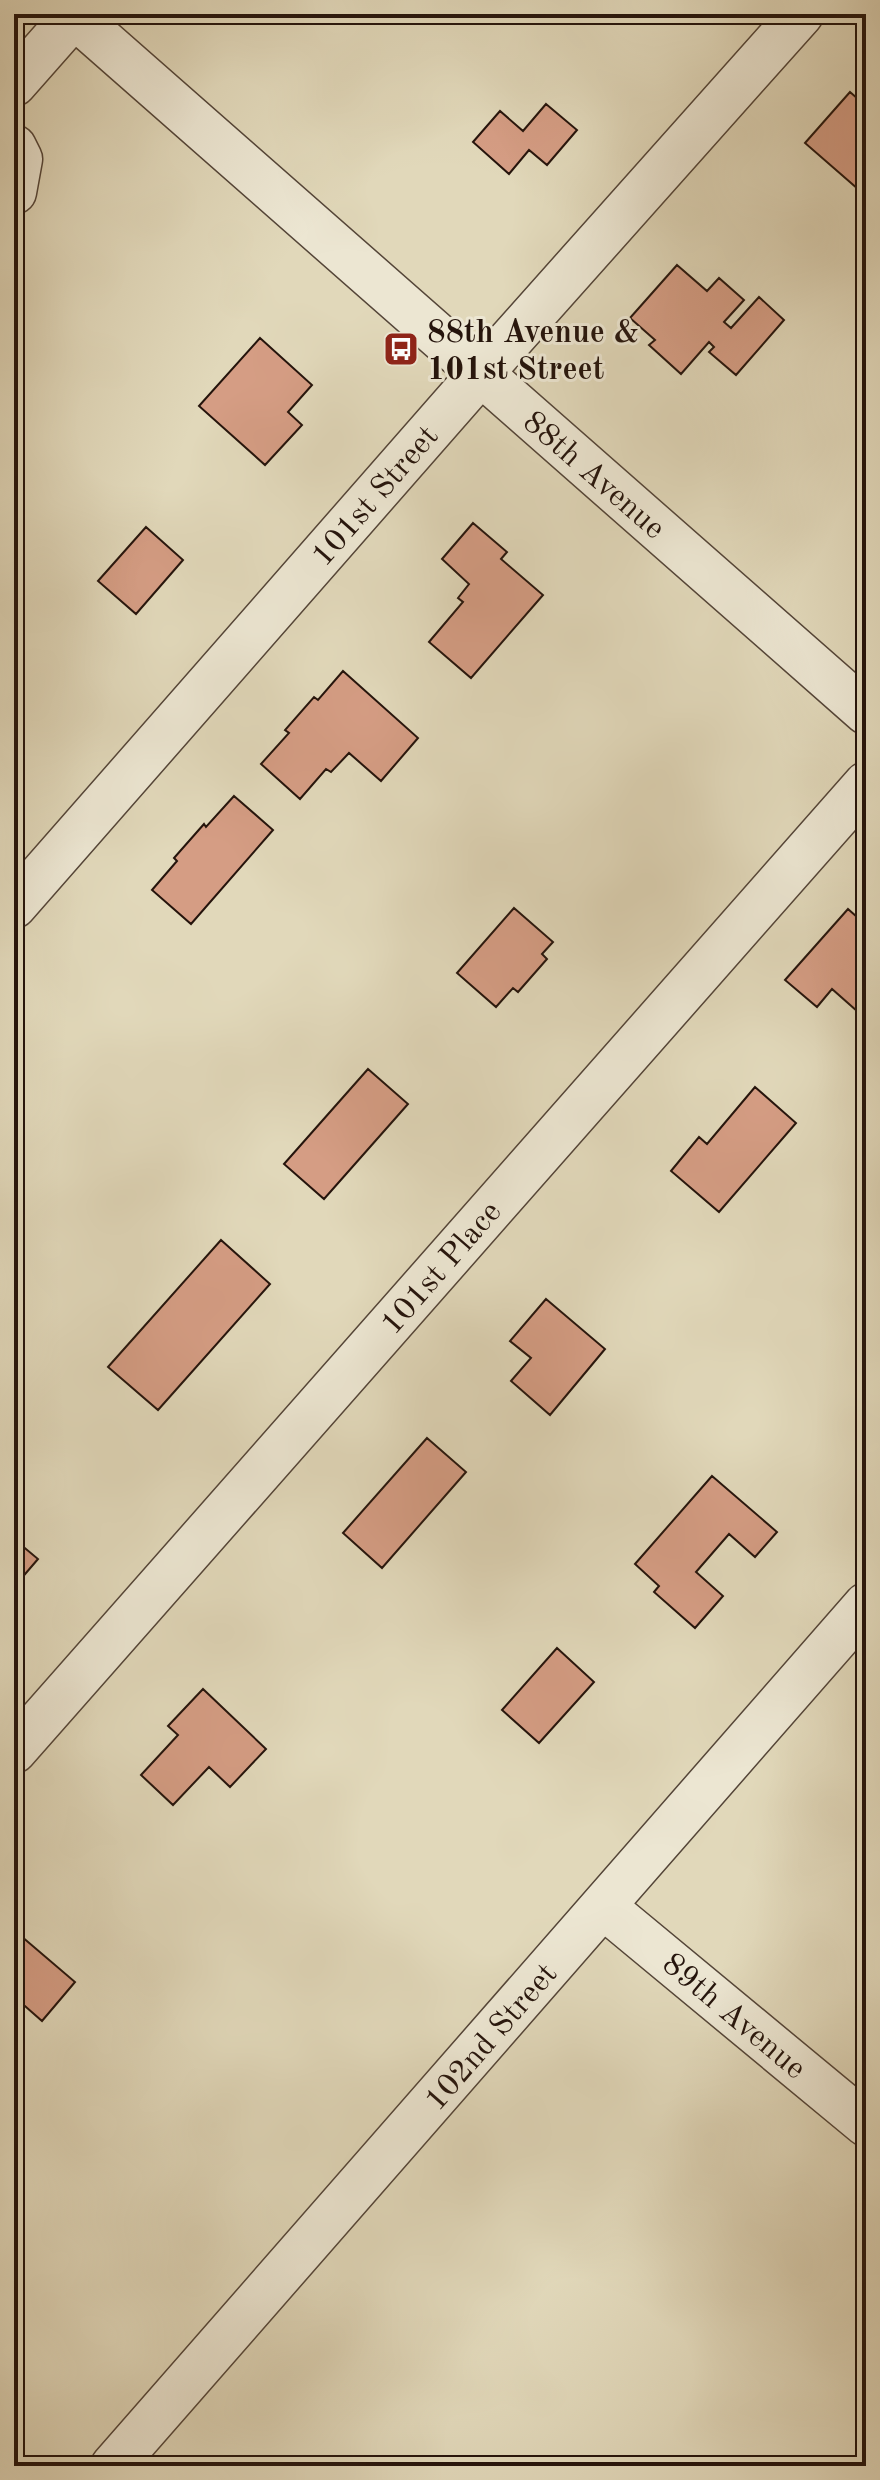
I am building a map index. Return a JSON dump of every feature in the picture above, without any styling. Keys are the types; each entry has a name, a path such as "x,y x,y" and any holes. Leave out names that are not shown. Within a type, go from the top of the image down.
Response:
{"street":[{"name":"101st Street","path":"14,906 481,373 801,14"},
{"name":"88th Avenue","path":"73,15 866,712"},
{"path":"14,84 73,15"},
{"path":"14,147 20,159 14,192"},
{"name":"101st Place","path":"14,1751 866,784"},
{"name":"102nd Street","path":"113,2466 866,1605"},
{"name":"89th Avenue","path":"604,1907 866,2124"}],"building":[{"path":"850,92 866,106 866,196 805,143"},
{"path":"546,104 577,130 547,165 529,150 509,174 473,142 500,111 523,131"},
{"path":"677,265 707,291 719,278 744,300 724,322 731,328 759,297 784,320 736,375 709,352 714,347 709,342 681,374 649,345 655,340 630,318"},
{"path":"260,338 312,385 288,412 302,425 265,465 199,406"},
{"path":"473,523 507,552 501,559 543,595 471,678 429,642 463,602 458,598 469,584 442,559"},
{"path":"146,527 183,560 136,614 98,581"},
{"path":"343,671 418,738 381,781 349,753 331,772 326,769 300,799 261,764 289,733 285,730 314,697 318,700"},
{"path":"234,796 273,830 191,924 152,890 177,861 174,858"},
{"path":"514,908 553,942 542,954 547,959 518,992 513,988 496,1007 457,973"},
{"path":"848,909 866,925 866,1019 832,989 817,1007 785,980"},
{"path":"368,1069 408,1104 324,1199 284,1164"},
{"path":"755,1087 796,1123 719,1212 671,1171 699,1137 707,1144"},
{"path":"221,1240 270,1284 158,1410 108,1367"},
{"path":"546,1299 605,1349 550,1415 511,1381 531,1358 510,1341"},
{"path":"427,1438 466,1472 382,1568 343,1533"},
{"path":"712,1476 777,1532 755,1557 729,1534 696,1572 723,1596 695,1628 654,1592 659,1586 635,1564"},
{"path":"14,1539 38,1559 14,1587"},
{"path":"557,1648 594,1682 539,1743 502,1710"},
{"path":"203,1689 266,1749 230,1787 209,1767 173,1805 141,1775 178,1735 168,1726"},
{"path":"14,1930 75,1982 42,2021 17,1999 14,2002"}],"place":[{"name":"88th Avenue & 101st Street","path":"401,349"}]}
